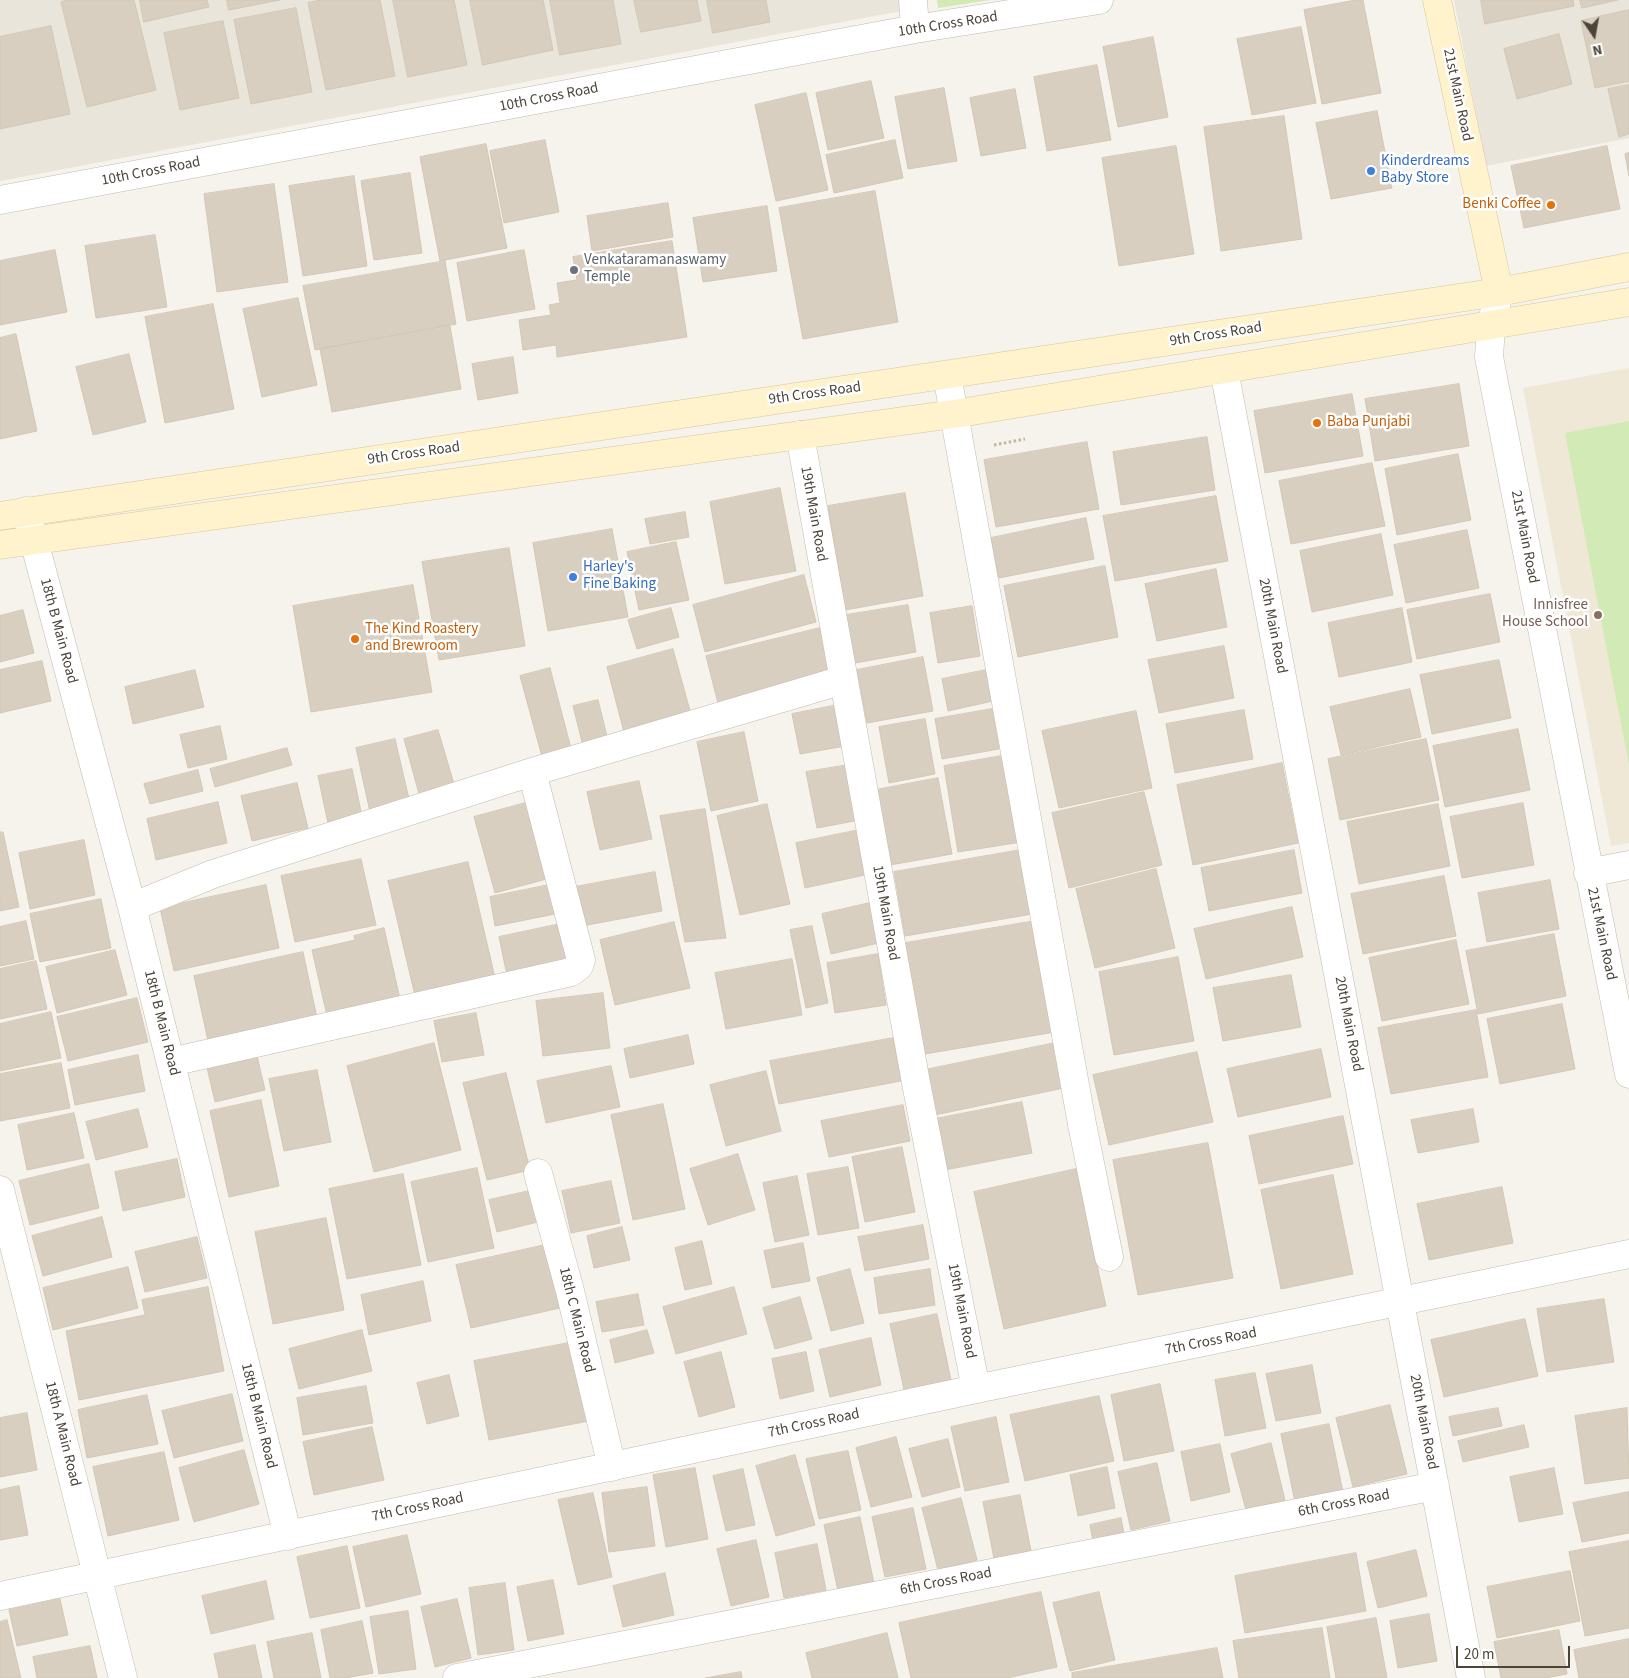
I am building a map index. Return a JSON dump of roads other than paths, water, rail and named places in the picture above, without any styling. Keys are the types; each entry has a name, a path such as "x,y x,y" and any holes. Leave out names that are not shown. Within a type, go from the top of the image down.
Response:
{"main road":[{"name":"21st Main Road","path":"1436,0 1499,292"},
{"name":"9th Cross Road","path":"13,514 1499,292 1629,267"},
{"path":"0,545 954,414 1629,302"}],"street":[{"path":"912,0 915,29"},
{"name":"10th Cross Road","path":"0,200 915,29 1099,0"},
{"name":"21st Main Road","path":"1499,292 1491,326 1489,357 1588,873 1629,1074"},
{"name":"20th Main Road","path":"1224,370 1471,1678"},
{"path":"946,375 1082,1124 1109,1257"},
{"name":"19th Main Road","path":"800,435 914,1073 976,1389"},
{"name":"18th B Main Road","path":"13,514 34,540 132,907 288,1536"},
{"path":"132,907 213,874 532,772 843,680"},
{"path":"171,1062 571,972 579,966 581,960 532,772"},
{"path":"1588,873 1629,865"},
{"name":"18th C Main Road","path":"538,1173 570,1291 612,1467"},
{"name":"18th A Main Road","path":"0,1190 122,1678"},
{"name":"7th Cross Road","path":"0,1596 976,1389 1629,1256"},
{"name":"6th Cross Road","path":"457,1678 1435,1486"}],"place":[{"name":"Kinderdreams Baby Store","path":"1371,171"},
{"name":"Benki Coffee","path":"1551,205"},
{"name":"Venkataramanaswamy Temple","path":"574,270"},
{"name":"Baba Punjabi","path":"1317,423"},
{"name":"Harley's Fine Baking","path":"573,577"},
{"name":"Innisfree House School","path":"1598,615"},
{"name":"The Kind Roastery and Brewroom","path":"355,639"}]}
